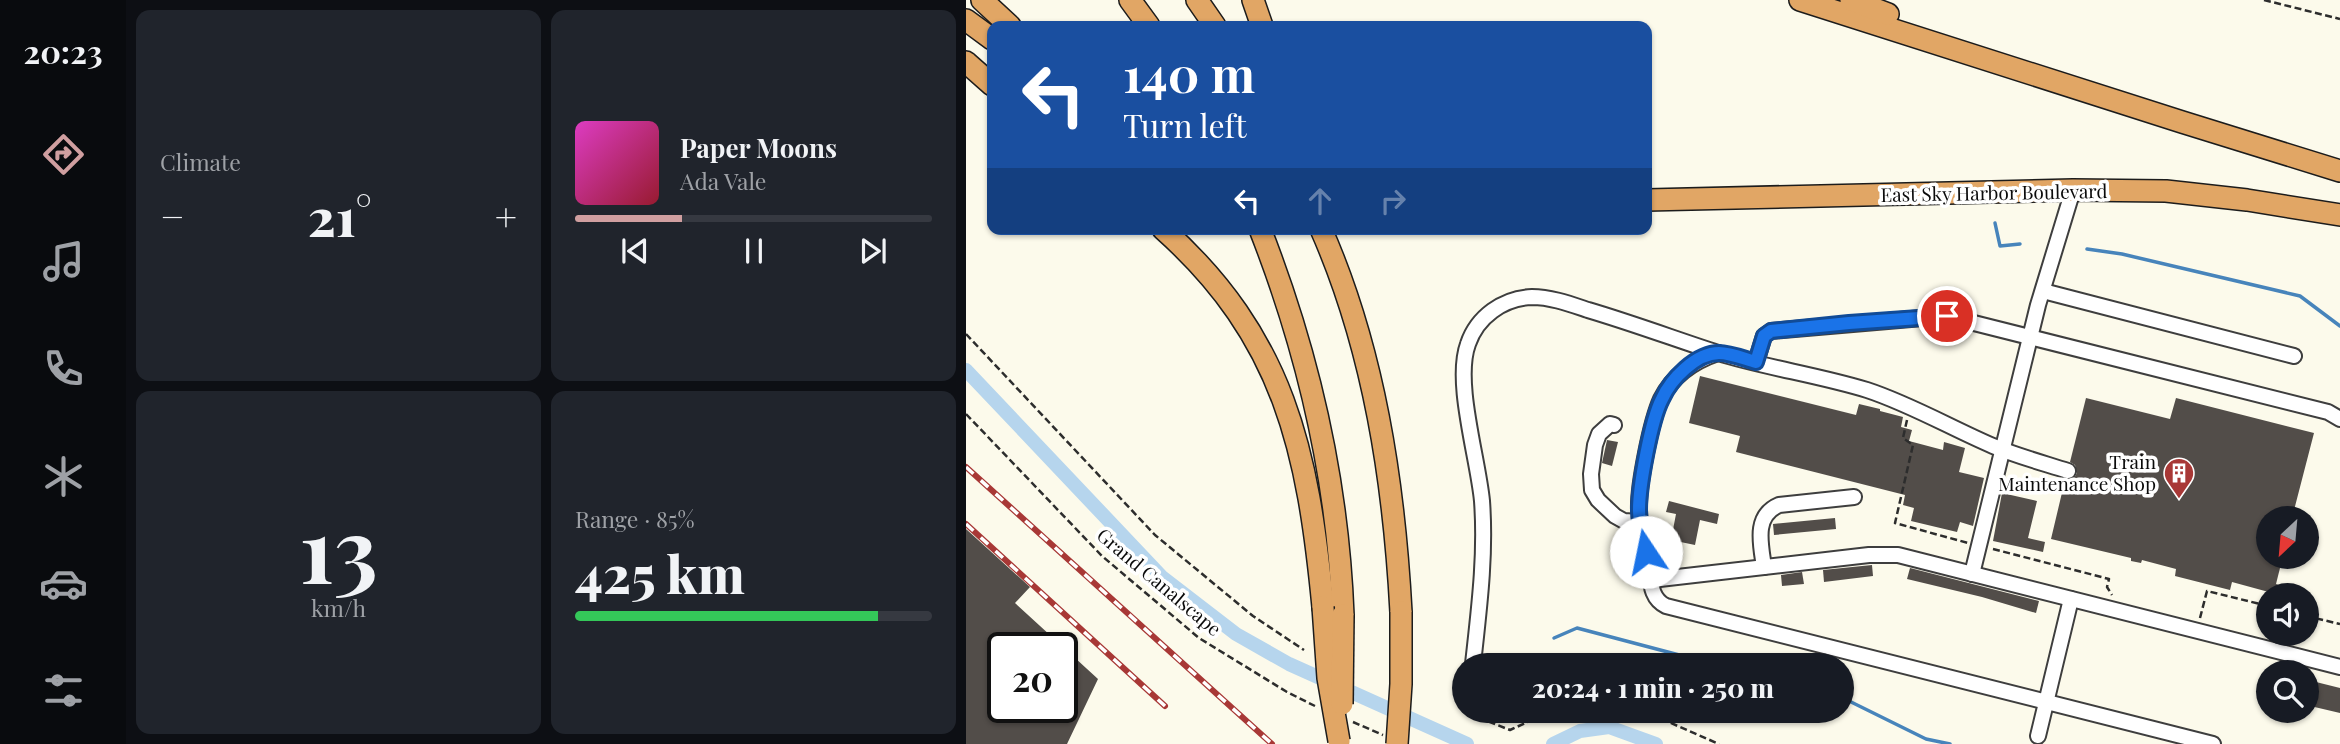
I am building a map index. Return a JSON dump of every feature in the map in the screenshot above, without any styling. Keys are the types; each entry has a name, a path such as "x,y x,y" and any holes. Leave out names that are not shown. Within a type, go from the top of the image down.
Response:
{"highway":[{"path":"982,0 1005,21"},
{"path":"1130,0 1145,21"},
{"path":"1197,0 1212,21"},
{"path":"1253,0 1260,21"},
{"path":"1800,0 2340,171"},
{"path":"1850,0 1980,47 2184,113 2297,157"},
{"path":"966,20 987,35"},
{"path":"966,62 987,81"},
{"path":"2080,191 2276,215 2340,227"},
{"name":"East Sky Harbor Boulevard","path":"1652,200 2166,191 2247,200 2340,215"},
{"path":"1169,235 1226,297 1255,340 1275,377 1291,419 1304,464 1317,544 1333,611 1342,697 1339,743"},
{"path":"1262,235 1297,333 1320,422 1337,535 1333,611"},
{"path":"1325,235 1364,356 1380,427 1393,508 1401,612 1401,672 1395,741"}],"lane":[{"path":"1972,574 2030,336 2063,231 2080,191"},
{"path":"2043,291 2294,356"},
{"path":"1474,653 1481,595 1483,531 1463,364 1468,342 1480,321 1489,313 1520,298 1542,298 1633,323 1718,353 1868,391 2002,449 2068,471"},
{"path":"1756,362 1768,331 1947,316 2328,412 2340,419"},
{"path":"1718,353 1700,359 1674,379 1662,398 1652,432 1640,496 1640,522 1657,600 1666,606 2213,744"},
{"path":"1614,425 1609,424 1599,434 1593,459 1592,490 1598,500 1615,516 1624,521 1640,522"},
{"path":"1764,567 1760,531 1764,517 1772,508 1854,497"},
{"path":"1651,580 1883,554 1913,558 2340,667"},
{"path":"2038,736 2071,599"}],"path":[{"path":"2264,0 2340,19"},
{"path":"966,334 1155,535 1253,616 1304,650"},
{"name":"Grand Canalscape","path":"966,414 1102,556 1199,638 1287,692 1323,709"},
{"path":"1908,416 1903,438 1913,445 1895,523 1970,544"},
{"path":"1990,548 2109,579"},
{"path":"2200,618 2207,591 2256,603"},
{"path":"2319,619 2340,624"},
{"path":"1346,719 1395,741"},
{"path":"1492,723 1510,730 1525,723"},
{"path":"1671,723 1719,744"}],"building":[{"path":"1700,376 1856,415 1859,404 1880,409 1903,417 1901,427 1912,430 1909,441 1943,450 1944,442 1965,448 1959,472 1984,478 1973,526 1960,522 1957,532 1911,521 1914,508 1903,505 1905,495 1736,452 1740,436 1689,423"},
{"name":"Train Maintenance Shop","path":"2086,398 2170,419 2176,398 2314,433 2295,506 2256,506 2256,569 2280,569 2276,583 2256,583 2256,589 2232,582 2230,590 2175,576 2176,569 2142,560 2141,563 2131,561 2131,558 2051,539 2065,480 2074,478 2077,473 2075,465 2070,462"},
{"path":"1607,440 1618,442 1612,466 1602,463"},
{"path":"2002,493 2037,501 2028,538 2045,542 2043,552 1993,541"},
{"path":"1669,501 1719,514 1717,524 1700,520 1695,545 1671,540 1676,514 1666,512"},
{"path":"1835,518 1836,529 1774,535 1773,524"},
{"path":"966,529 1030,587 1015,603 1047,632 987,632 987,723 1077,723 1067,744 966,744"},
{"path":"1872,565 1873,576 1824,582 1823,570"},
{"path":"1910,568 2039,601 2036,613 1907,579"},
{"path":"1802,572 1804,584 1782,586 1781,575"},
{"path":"1078,661 1098,679 1078,721"},
{"path":"2319,683 2340,688 2340,713 2319,708"}],"waterway":[{"path":"1995,223 2000,246 2020,244"},
{"path":"2087,249 2122,254 2300,296 2340,326"},
{"path":"966,370 1162,577 1236,634 1289,664 1467,744"},
{"path":"1554,638 1577,628 1672,653"},
{"path":"1854,703 1926,739 1950,744"},
{"path":"1553,744 1580,731 1609,727 1656,744"}],"railway":[{"path":"966,467 1272,744"},
{"path":"966,524 1165,706"}],"place":[{"name":"Train Maintenance Shop","path":"2179,500"}],"route":[{"path":"1646,552 1639,510 1650,442 1662,398 1682,372 1700,359 1718,353 1756,362 1764,336 1771,331 1947,316"}]}
